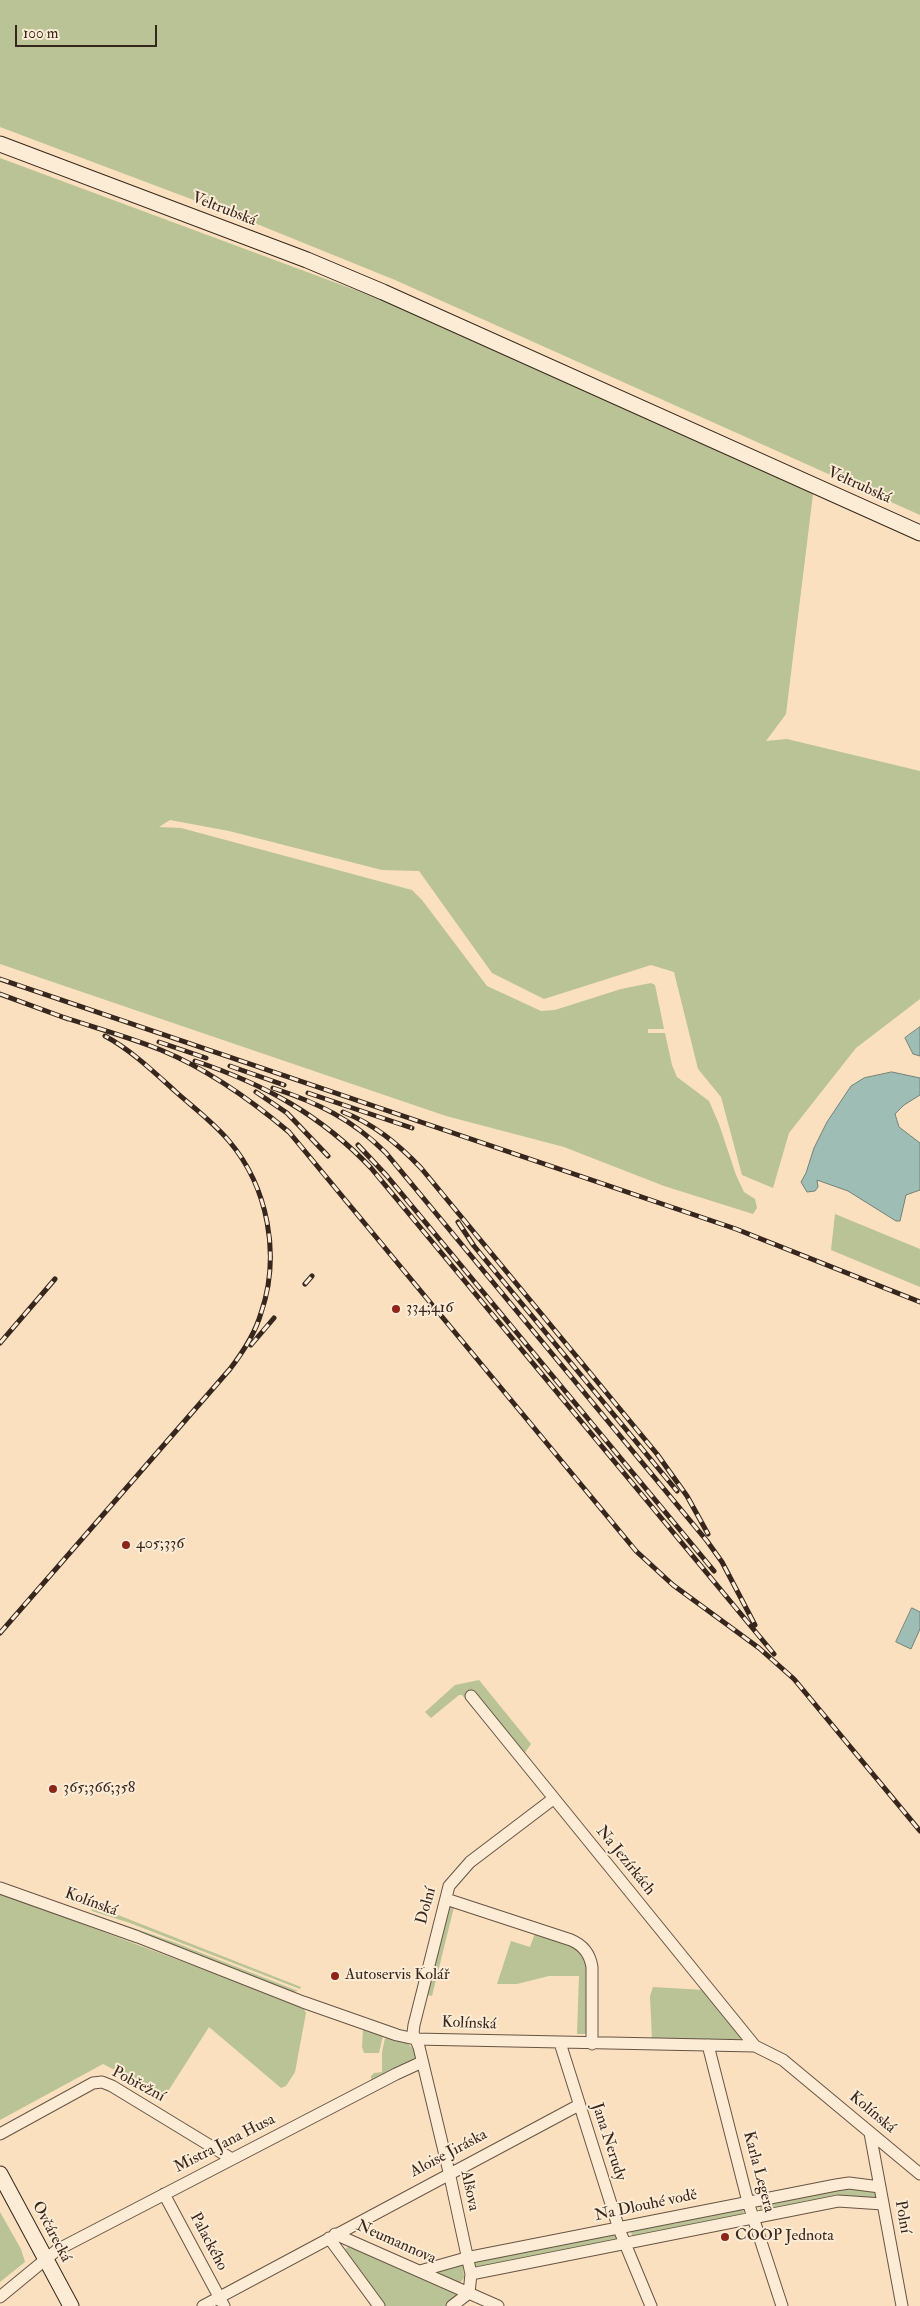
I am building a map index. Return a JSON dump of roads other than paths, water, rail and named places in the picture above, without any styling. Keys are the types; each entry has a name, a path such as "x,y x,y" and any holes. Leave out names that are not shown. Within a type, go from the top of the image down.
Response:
{"street":[{"name":"Veltrubská","path":"0,144 307,260 434,314 920,534"},
{"name":"Na Jezírkách","path":"471,1696 755,2046"},
{"name":"Dolní","path":"414,2039 414,2025 449,1886 470,1862 553,1799"},
{"name":"Kolínská","path":"0,1888 138,1937 303,2002 397,2036 414,2039 592,2044 755,2046 787,2064 920,2174"},
{"path":"446,1899 582,1945 590,1958 592,1967 592,2044"},
{"name":"Alšova","path":"414,2039 422,2062 449,2172 466,2258 471,2274 469,2293"},
{"name":"Jana Nerudy","path":"560,2043 619,2228 651,2306"},
{"name":"Karla Legera","path":"708,2045 748,2202 782,2306"},
{"name":"Mistra Jana Husa","path":"0,2297 58,2250 422,2062"},
{"name":"Pobřežní","path":"0,2134 93,2083 102,2082 112,2086 232,2159"},
{"name":"Aloise Jiráska","path":"332,2236 449,2172 579,2105"},
{"name":"Polní","path":"870,2133 902,2306"},
{"name":"Ovčárecká","path":"0,2174 71,2306"},
{"name":"Na Dlouhé vodě","path":"420,2271 466,2258 836,2185 849,2183 880,2187"},
{"name":"Palackého","path":"164,2194 221,2302"},
{"name":"Na Dlouhé vodě","path":"471,2274 838,2200 883,2204"},
{"path":"332,2236 379,2306"},
{"name":"Neumannova","path":"203,2306 221,2302 332,2236 420,2271 498,2306"},
{"path":"452,2306 469,2293"}],"water":[{"path":"920,1027 920,1056 913,1054 905,1038"},
{"path":"892,1072 920,1078 920,1095 904,1105 895,1114 899,1127 920,1143 920,1190 906,1195 900,1221 896,1221 848,1191 817,1180 818,1187 815,1191 807,1192 801,1182 814,1148 827,1122 851,1086 864,1078"},
{"path":"912,1608 920,1612 920,1629 911,1649 896,1642"}],"railway":[{"path":"0,979 736,1229 920,1302"},
{"path":"0,994 68,1019"},
{"path":"63,1017 137,1041 195,1066 228,1086 289,1132 636,1551 673,1585 759,1648 794,1679 920,1831"},
{"path":"0,1633 230,1369 252,1335 267,1291 270,1268 270,1245 267,1223 262,1200 242,1159 223,1134 210,1122 142,1062 105,1036"},
{"path":"159,1042 206,1058"},
{"path":"195,1061 245,1080 290,1103 332,1132 371,1168 774,1654"},
{"path":"230,1066 284,1085"},
{"path":"273,1088 334,1113 347,1121 386,1153 707,1541 722,1562 755,1625"},
{"path":"256,1092 287,1113 328,1156"},
{"path":"308,1093 412,1128"},
{"path":"343,1112 365,1122 385,1136 421,1168 657,1454 687,1496 708,1534"},
{"path":"358,1145 387,1176 714,1571"},
{"path":"458,1222 474,1246 677,1491"},
{"path":"305,1284 312,1276"},
{"path":"0,1343 55,1279"},
{"path":"251,1345 274,1318"}],"place":[{"name":"334;416","path":"396,1309"},
{"name":"405;336","path":"126,1545"},
{"name":"365;366;358","path":"53,1789"},
{"name":"Autoservis Kolář","path":"335,1976"},
{"name":"COOP Jednota","path":"725,2237"}]}
